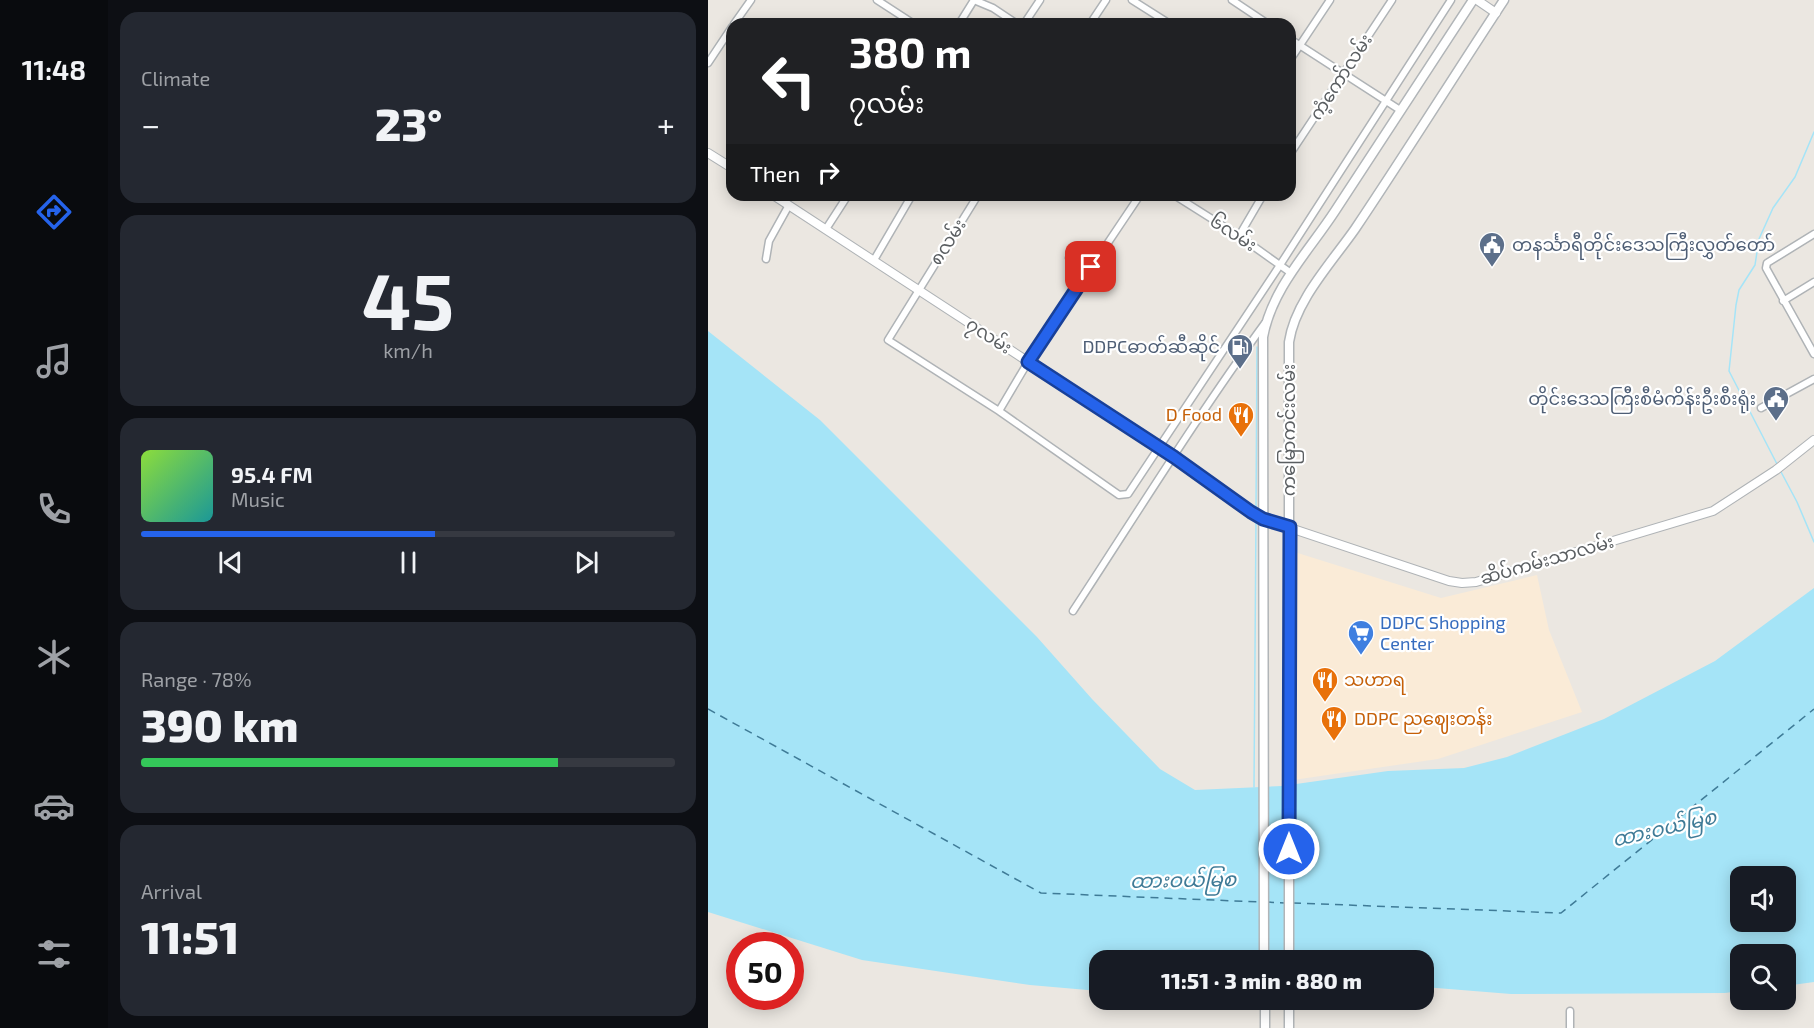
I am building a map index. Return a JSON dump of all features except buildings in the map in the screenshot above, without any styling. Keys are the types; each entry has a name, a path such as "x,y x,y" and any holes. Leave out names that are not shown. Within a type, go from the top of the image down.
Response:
{"main road":[{"name":"ကမြောကင်းလမ်း","path":"1264,950 1263,337 1265,322 1291,273 1333,214 1475,0"},
{"name":"ကမြောကင်းလမ်း","path":"1289,950 1289,342 1295,318 1313,287 1355,228 1504,0"},
{"path":"1265,1010 1265,1028"},
{"path":"1289,1010 1289,1028"}],"street":[{"path":"739,18 751,0"},
{"path":"877,0 905,18"},
{"path":"963,18 974,0 993,8 1008,18"},
{"path":"1028,18 1040,0"},
{"path":"1094,18 1106,0"},
{"path":"1132,0 1157,18"},
{"path":"1233,0 1253,18"},
{"path":"1296,51 1330,0"},
{"name":"ကံ့ကော်လမ်း","path":"1296,145 1392,0"},
{"path":"1136,201 1028,362 999,411 1119,495 1128,494 1280,265 1450,0"},
{"path":"1475,0 1496,13"},
{"path":"708,63 726,36"},
{"path":"1296,43 1400,111"},
{"path":"708,153 726,164"},
{"path":"766,259 769,241 785,201"},
{"name":"၇လမ်း","path":"786,201 1174,457 1263,519"},
{"path":"826,229 844,201"},
{"path":"874,260 908,201"},
{"name":"၈လမ်း","path":"974,201 888,340 999,411"},
{"name":"၆လမ်း","path":"1184,201 1239,236 1291,273"},
{"path":"1239,236 1259,201"},
{"path":"1814,234 1767,264 1767,272 1814,354"},
{"path":"1069,258 1088,271"},
{"path":"1783,301 1814,282"},
{"path":"1073,611 1204,408 1265,322"},
{"path":"1761,408 1814,379"},
{"name":"ဆိပ်ကမ်းသာလမ်း","path":"1263,519 1449,581 1476,582 1713,511 1779,467 1814,440"},
{"path":"1570,1011 1570,1028"}],"shaded area":[{"path":"1285,549 1441,598 1537,575 1549,630 1582,712 1438,759 1286,781"}],"water":[{"name":"ထားဝယ်မြစ","path":"708,331 820,420 1037,637 1092,699 1160,769 1195,790 1282,786 1388,771 1464,768 1507,757 1604,719 1715,661 1814,588 1814,982 1796,984 1796,944 1730,944 1730,992 1725,993 1511,994 1434,988 1434,950 1089,950 1089,990 1030,985 862,960 804,942 804,932 772,932 708,912"}],"waterway":[{"path":"1778,466 1729,371 1736,305 1739,290 1755,265 1759,239 1773,208 1795,177 1814,132"},
{"path":"1256,511 1257,347"},
{"path":"1780,470 1814,542"},
{"path":"1254,787 1256,519"}],"ferry route":[{"path":"708,709 1041,893 1261,902"},
{"path":"1293,903 1561,913 1814,709"},
{"path":"1266,902 1285,903"}],"place":[{"name":"တနင်္သာရီတိုင်းဒေသကြီးလွှတ်တော်","path":"1492,268"},
{"name":"DDPCဓာတ်ဆီဆိုင်","path":"1240,370"},
{"name":"တိုင်းဒေသကြီးစီမံကိန်းဦးစီးရုံး","path":"1776,422"},
{"name":"D Food","path":"1241,438"},
{"name":"DDPC Shopping Center","path":"1361,656"},
{"name":"သဟာရ","path":"1325,703"},
{"name":"DDPC ညဈေးတန်း","path":"1334,742"}],"route":[{"path":"1091,267 1028,362 1174,457 1251,512 1263,519 1290,527 1289,849"}]}
